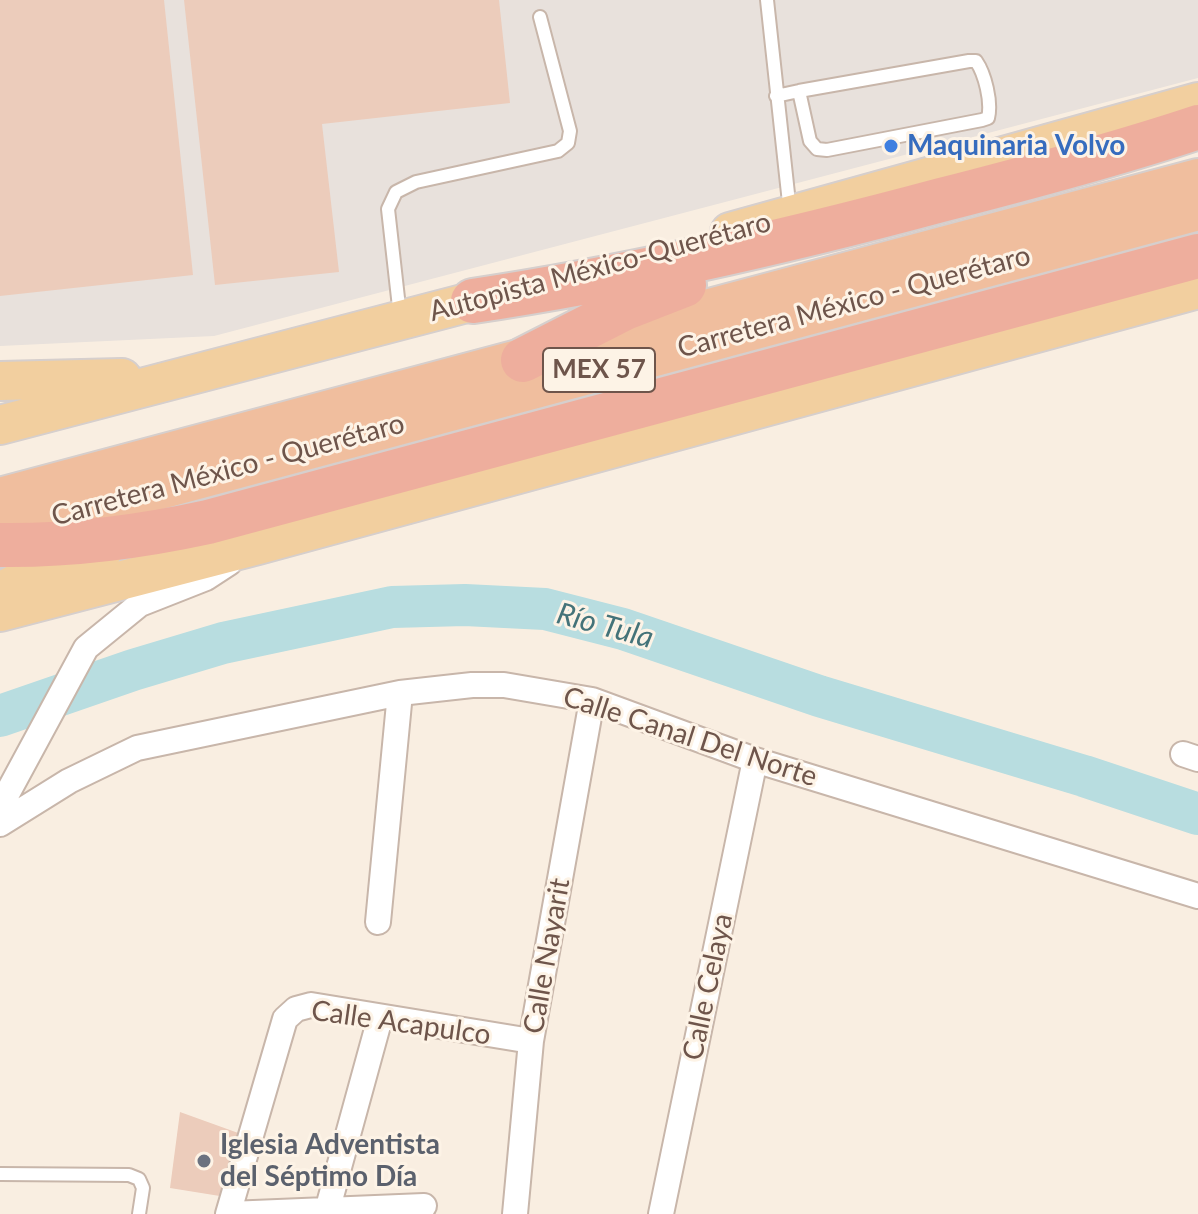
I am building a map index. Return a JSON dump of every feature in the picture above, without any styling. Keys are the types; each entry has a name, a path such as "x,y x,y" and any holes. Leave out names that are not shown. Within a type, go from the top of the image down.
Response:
{"highway":[{"path":"473,301 676,266 848,225 1022,179 1198,127"},
{"name":"Carretera México - Querétaro","path":"0,498 1198,179"},
{"name":"Carretera México - Querétaro","path":"0,532 1198,210"},
{"path":"523,360 625,308 848,225"},
{"path":"0,545 77,544 208,522 1198,256"}],"main road":[{"name":"Autopista México-Querétaro","path":"0,425 473,301 1198,102"},
{"path":"0,612 258,545 1189,288"},
{"path":"0,381 180,377"},
{"path":"0,592 80,557 151,534"},
{"path":"0,638 86,590"}],"street":[{"path":"0,807 86,648 140,604 206,578 258,545"},
{"name":"Calle Canal Del Norte","path":"0,824 69,781 137,748 400,693 472,685 504,685 592,700 755,760 1198,896"},
{"path":"378,922 400,693"},
{"name":"Calle Nayarit","path":"515,1214 531,1041 592,700"},
{"name":"Calle Celaya","path":"661,1214 755,760"},
{"name":"Calle Acapulco","path":"229,1214 285,1019 296,1009 311,1005 531,1041"},
{"path":"327,1211 380,1018"},
{"path":"229,1214 424,1206"}],"lane":[{"path":"767,0 790,215"},
{"path":"401,320 388,209 396,192 416,182 558,151 568,143 570,131 540,17"},
{"path":"776,96 799,91 976,61 990,109 988,118 982,120 827,150 817,149 810,141 799,91"},
{"path":"0,1174 129,1175 139,1179 143,1188 139,1214"}],"shaded area":[{"path":"0,0 1198,0 1198,78 214,336 0,346"}],"building":[{"path":"0,0 164,0 193,275 0,296"},
{"path":"184,0 499,0 510,103 322,124 339,272 215,285"},
{"name":"Iglesia Adventista del Séptimo Día","path":"180,1112 241,1134 226,1197 170,1188"}],"waterway":[{"name":"Río Tula","path":"0,716 223,643 392,607 465,605 545,609 623,629 819,696 1198,814"}],"place":[{"name":"Maquinaria Volvo","path":"891,146"},
{"name":"Iglesia Adventista del Séptimo Día","path":"204,1161"}]}
